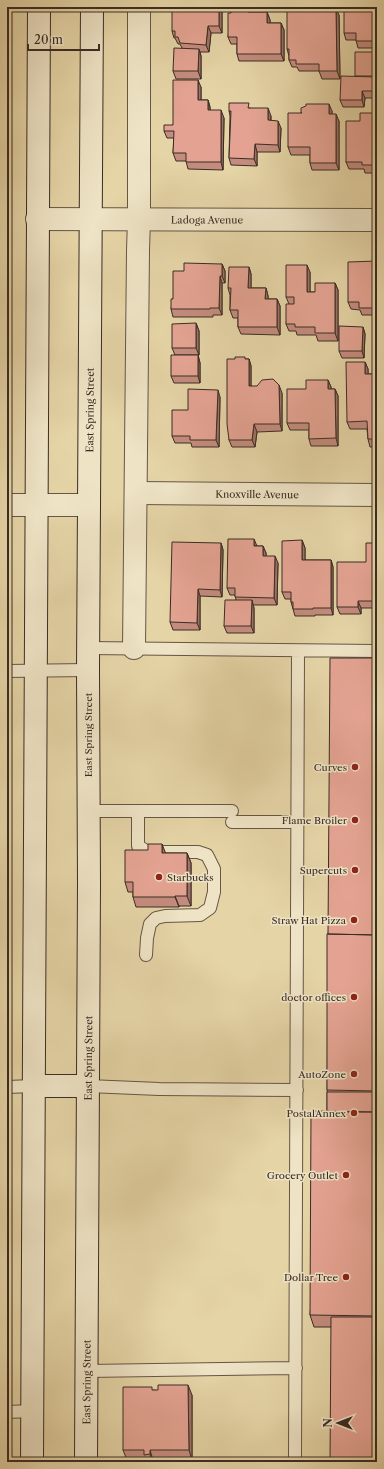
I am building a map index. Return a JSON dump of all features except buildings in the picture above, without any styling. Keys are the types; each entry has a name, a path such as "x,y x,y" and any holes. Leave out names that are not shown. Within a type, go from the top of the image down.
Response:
{"main road":[{"path":"32,1462 35,505 39,7"},
{"name":"East Spring Street","path":"86,1462 89,811 88,648 92,7"},
{"path":"134,648 139,219 139,7"},
{"name":"Ladoga Avenue","path":"37,219 377,220"},
{"name":"Knoxville Avenue","path":"136,493 377,495"},
{"path":"7,505 90,506"},
{"path":"33,1086 88,1086"}],"lane":[{"path":"88,648 377,651"},
{"path":"295,1462 298,651"},
{"path":"7,671 88,670"},
{"path":"89,811 138,812 298,822"},
{"path":"138,812 138,846 148,852 198,852 207,855 214,869 214,892 210,908 200,915 165,916 156,918 150,924 146,955"},
{"path":"7,1087 33,1086"},
{"path":"88,1086 159,1089 297,1090"},
{"path":"87,1372 296,1368"},
{"path":"7,1412 32,1411"}],"place":[{"name":"Curves","path":"355,767"},
{"name":"Flame Broiler","path":"355,820"},
{"name":"Supercuts","path":"355,870"},
{"name":"Starbucks","path":"159,877"},
{"name":"Straw Hat Pizza","path":"354,920"},
{"name":"doctor offices","path":"354,997"},
{"name":"AutoZone","path":"354,1074"},
{"name":"PostalAnnex","path":"354,1113"},
{"name":"Grocery Outlet","path":"346,1175"},
{"name":"Dollar Tree","path":"346,1277"}]}
